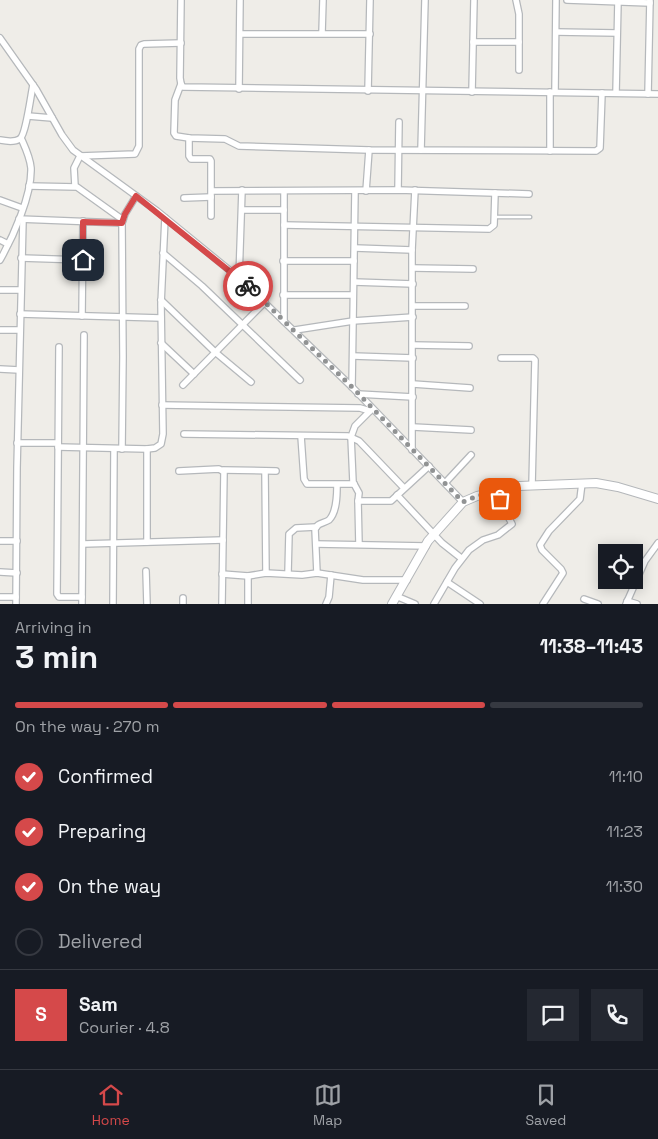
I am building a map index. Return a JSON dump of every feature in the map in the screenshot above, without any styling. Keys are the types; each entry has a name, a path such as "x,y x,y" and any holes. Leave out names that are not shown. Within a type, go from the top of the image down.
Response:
{"street":[{"path":"181,0 181,84 175,100 174,133 176,136 225,140 239,146 369,150 598,150 602,93"},
{"path":"239,88 240,0"},
{"path":"322,33 323,0"},
{"path":"368,91 370,0"},
{"path":"421,150 425,0"},
{"path":"472,92 474,0"},
{"path":"516,0 519,14 519,70"},
{"path":"550,151 556,0"},
{"path":"567,0 650,1 648,94"},
{"path":"616,93 618,1"},
{"path":"556,32 617,33"},
{"path":"240,34 370,34"},
{"path":"0,38 33,84 68,144 80,156 165,218 239,278 352,387 371,410 463,502"},
{"path":"473,42 519,42"},
{"path":"80,156 135,154 139,146 139,49 144,44 181,43"},
{"path":"16,604 21,219 22,208 29,186 30,163 20,138 28,116 33,84"},
{"path":"181,84 183,87 188,88 658,94"},
{"path":"28,116 52,118"},
{"path":"398,190 400,122"},
{"path":"0,140 12,141 20,138"},
{"path":"188,138 190,159 211,160 211,216"},
{"path":"366,191 369,150"},
{"path":"75,186 74,168 80,156"},
{"path":"29,186 75,186 123,221"},
{"path":"239,278 242,190"},
{"path":"184,198 242,190 415,190 529,194"},
{"path":"412,450 412,250 415,190"},
{"path":"284,191 284,321"},
{"path":"352,387 355,191"},
{"path":"284,225 489,229 493,226 494,193"},
{"path":"122,449 123,221 136,196"},
{"path":"0,200 22,208"},
{"path":"242,210 284,210"},
{"path":"17,443 114,449 147,449 159,446 162,441 161,300 165,218"},
{"path":"21,219 83,222 123,221"},
{"path":"0,260 21,219"},
{"path":"82,316 83,222"},
{"path":"0,240 8,244"},
{"path":"355,248 412,250"},
{"path":"163,253 202,286 300,380"},
{"path":"21,258 83,260"},
{"path":"284,261 354,261"},
{"path":"413,268 472,269"},
{"path":"354,282 413,284"},
{"path":"0,290 20,290"},
{"path":"283,295 354,295"},
{"path":"161,300 215,352 251,382"},
{"path":"183,385 241,324 265,302"},
{"path":"413,306 466,306"},
{"path":"20,314 161,318"},
{"path":"294,330 354,321 413,317"},
{"path":"0,330 20,330"},
{"path":"82,604 84,335"},
{"path":"161,343 194,374"},
{"path":"413,345 469,346"},
{"path":"60,348 57,594 59,598 82,597"},
{"path":"353,356 413,358"},
{"path":"501,358 533,358 535,360 532,485"},
{"path":"0,369 19,370"},
{"path":"413,384 470,388"},
{"path":"358,394 413,397"},
{"path":"162,405 360,408 371,410"},
{"path":"360,544 359,490 354,484 351,437 355,426 371,410"},
{"path":"413,427 472,430"},
{"path":"184,434 351,437 404,488"},
{"path":"301,436 305,482 311,484 354,484"},
{"path":"113,604 114,449"},
{"path":"147,449 147,542"},
{"path":"445,483 471,455"},
{"path":"358,502 387,502 428,466"},
{"path":"179,470 276,471"},
{"path":"222,604 223,470"},
{"path":"265,471 266,573"},
{"path":"543,604 563,573 542,550 540,545 549,531 580,499 582,483"},
{"path":"415,604 394,600 426,546 463,502 498,490 532,485 582,483 608,484 658,499"},
{"path":"288,573 290,534 299,527 316,527 326,522 331,516 337,485"},
{"path":"434,604 461,558 468,550 483,540 498,536 512,524 500,501 498,490"},
{"path":"397,495 434,535 461,558"},
{"path":"316,527 317,573"},
{"path":"82,544 223,540"},
{"path":"0,541 17,541"},
{"path":"637,604 626,603 645,561 658,543"},
{"path":"316,544 426,546"},
{"path":"146,570 147,604"},
{"path":"0,572 17,573"},
{"path":"222,574 248,576 266,573 302,575 317,573 363,580 406,580"},
{"path":"326,604 329,596 331,575"},
{"path":"248,576 248,604"},
{"path":"447,582 480,604"},
{"path":"0,597 16,597"},
{"path":"584,599 598,604"}],"lane":[{"path":"494,217 530,217"}],"way so far":[{"path":"248,286 355,390 463,502 498,490 500,499"}],"route":[{"path":"83,260 83,222 122,223 129,206 136,196 248,286"}]}
